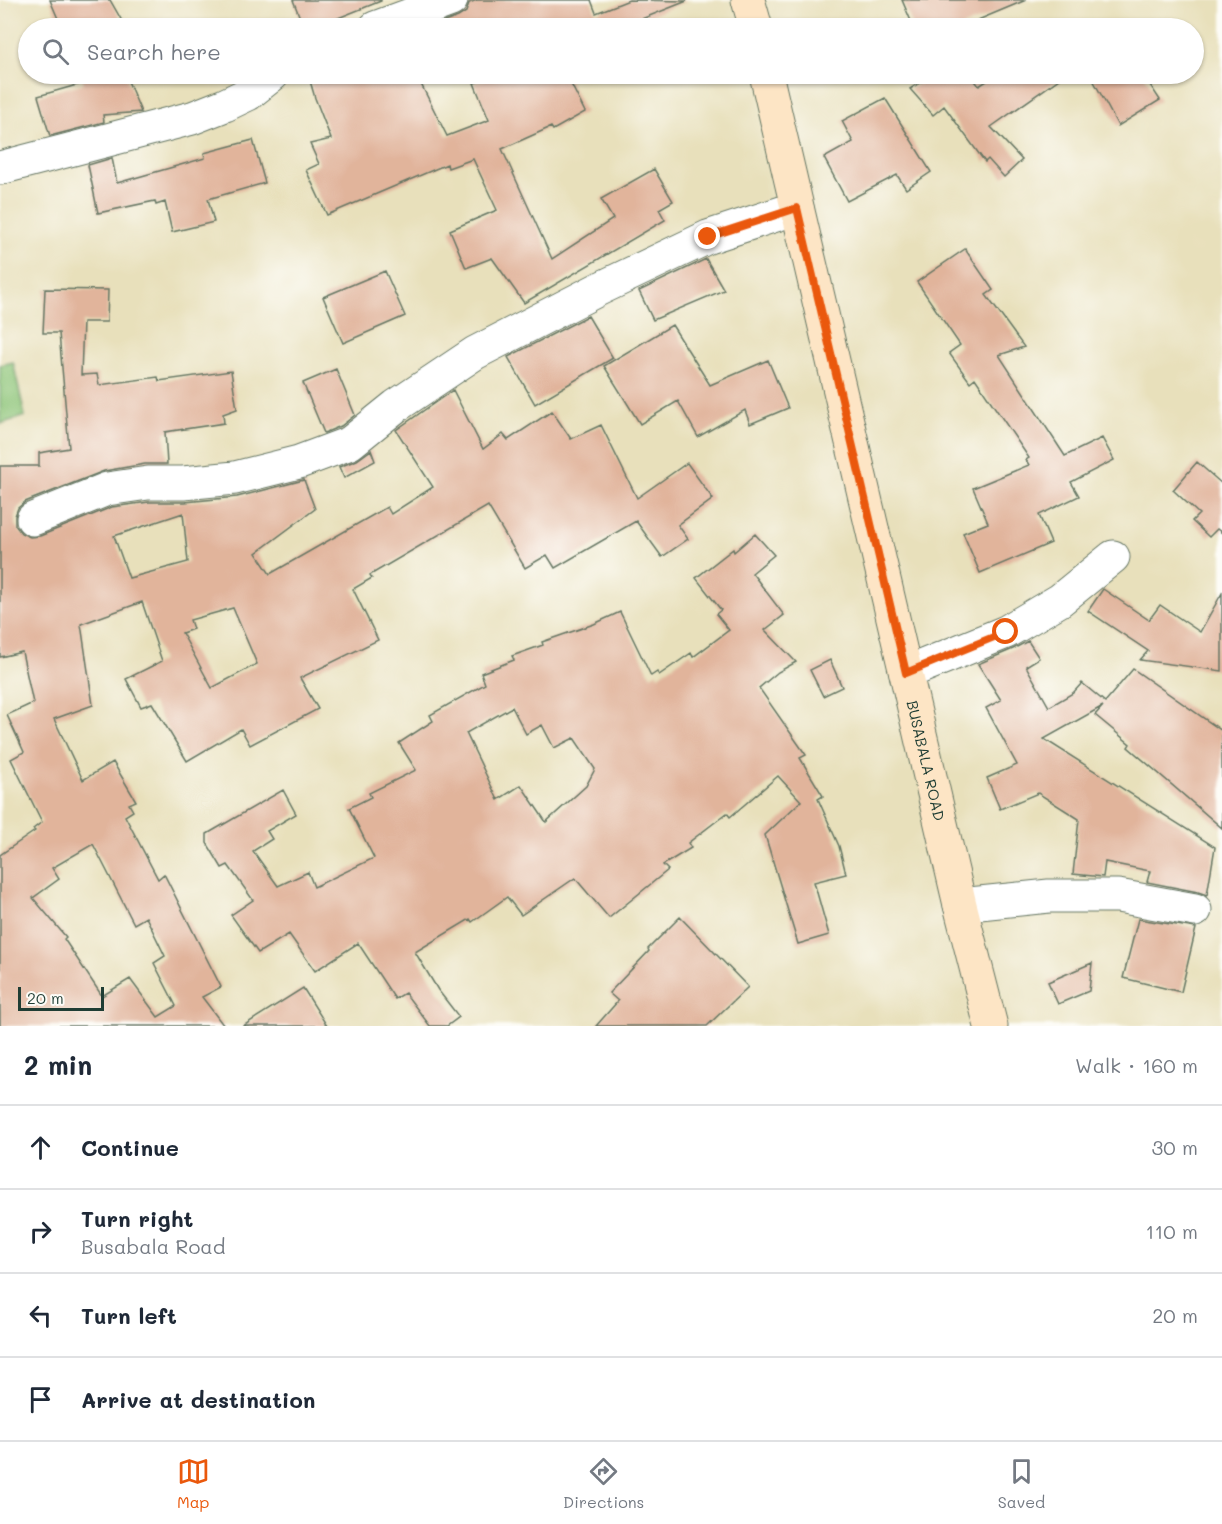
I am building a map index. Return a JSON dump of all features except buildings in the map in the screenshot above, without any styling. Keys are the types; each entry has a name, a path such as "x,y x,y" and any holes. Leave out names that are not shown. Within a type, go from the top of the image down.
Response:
{"street":[{"path":"402,18 451,0"},
{"path":"748,0 753,18"},
{"path":"0,168 192,118 248,94 260,84"},
{"name":"BUSABALA ROAD","path":"768,84 987,1023"},
{"path":"33,519 107,489 148,483 183,483 235,478 299,462 350,443 396,406 474,353 599,288 708,237 797,208"},
{"path":"906,673 1006,632 1060,600 1113,557"},
{"path":"960,905 1049,896 1118,896 1195,910"}],"green space":[{"path":"13,362 25,416 0,424 0,365"}],"route":[{"path":"708,237 797,208 906,673 1006,632"}]}
